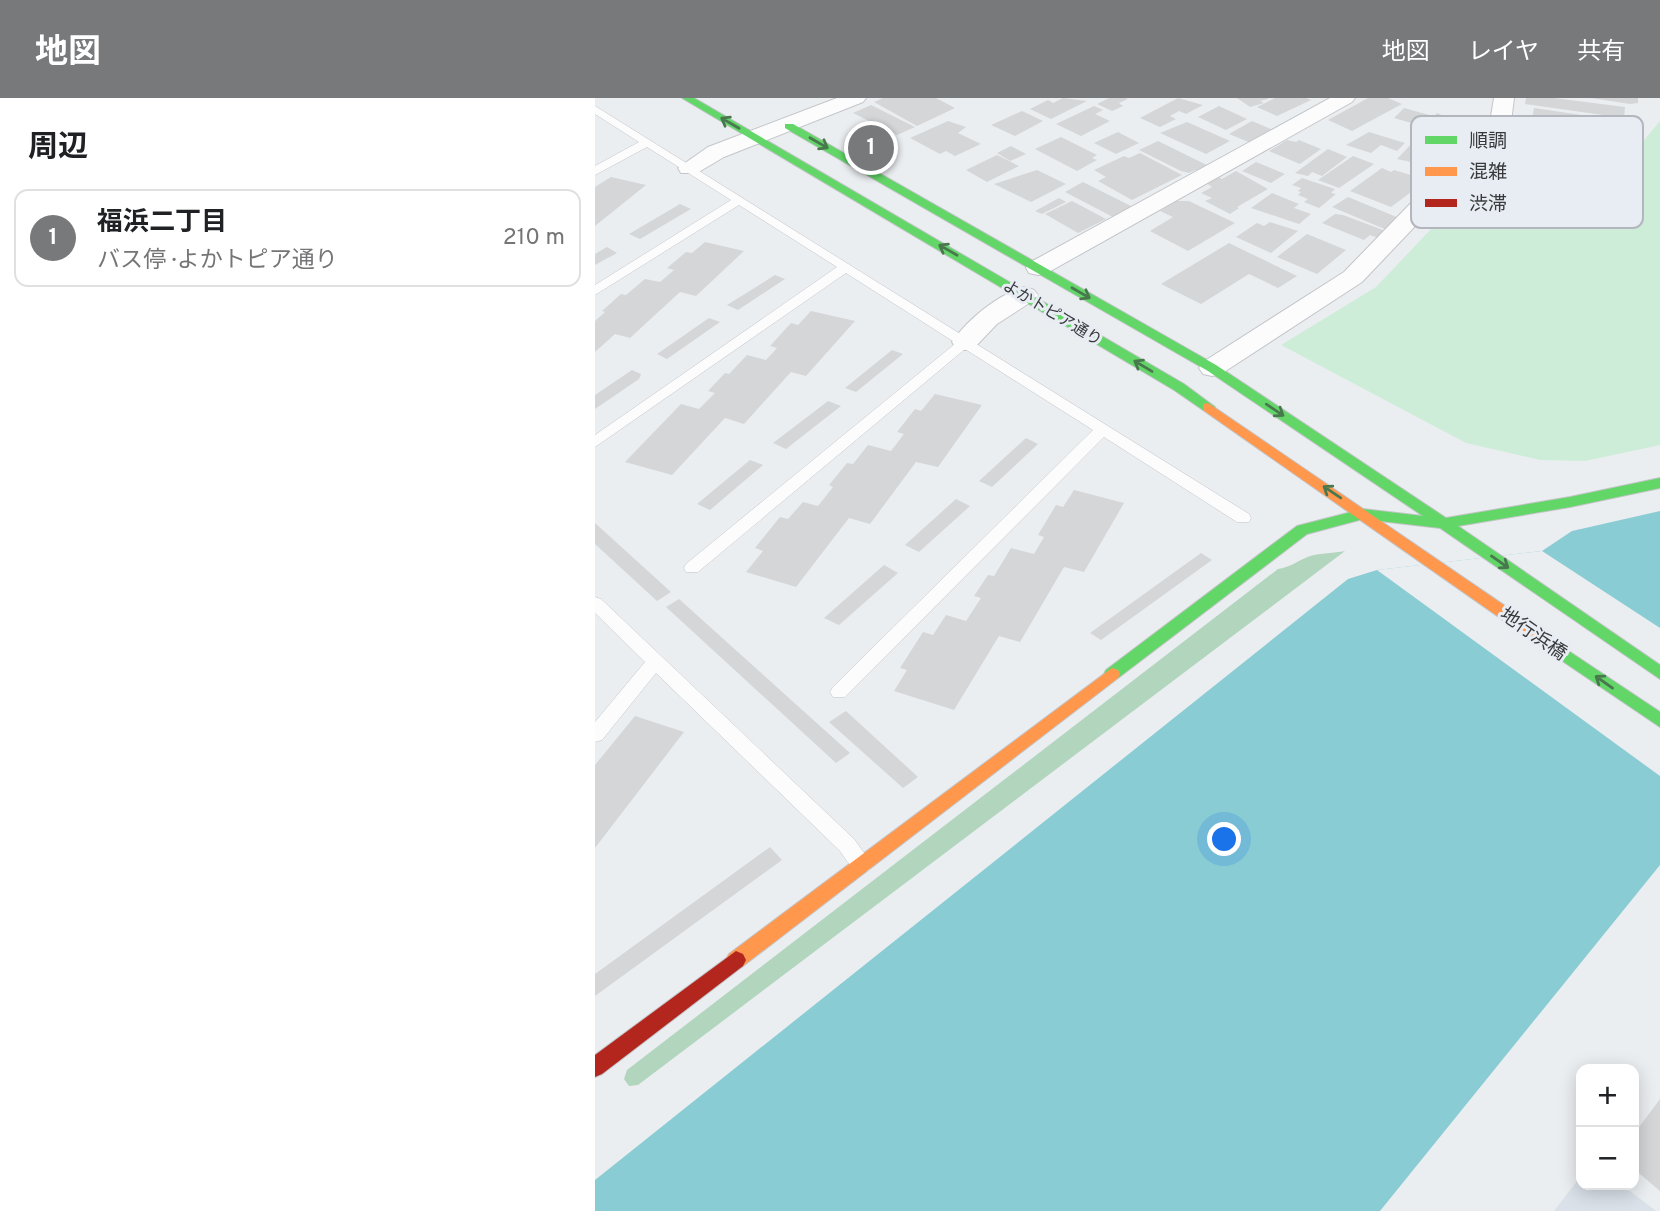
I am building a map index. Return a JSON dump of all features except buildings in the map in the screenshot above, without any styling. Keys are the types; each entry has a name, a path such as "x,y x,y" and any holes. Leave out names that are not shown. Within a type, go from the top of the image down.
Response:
{"street":[{"name":"よかトピア通り","path":"687,98 1179,387 1408,545"},
{"path":"689,168 716,152 856,98"},
{"path":"1038,268 1345,98"},
{"path":"1501,116 1504,98"},
{"name":"よかトピア通り","path":"763,112 1212,368 1444,523"},
{"path":"1212,368 1353,277 1411,217"},
{"path":"965,342 988,319 1025,295"},
{"path":"595,1068 1302,530 1363,514 1444,523 1570,502 1660,483"},
{"name":"地行浜橋","path":"1444,523 1660,673"},
{"name":"地行浜橋","path":"1408,545 1660,721"}],"lane":[{"path":"595,109 1243,517"},
{"path":"595,171 648,142"},
{"path":"595,290 739,200"},
{"path":"595,442 846,267"},
{"path":"692,568 965,342"},
{"path":"839,692 1103,429"},
{"path":"595,603 847,845 862,864"},
{"path":"595,735 656,662"}],"shaded area":[{"path":"1576,1182 1576,1190 1629,1190 1656,1211 1554,1211"}],"green space":[{"path":"1660,121 1660,445 1585,461 1540,460 1466,443 1281,345 1376,287 1432,228 1643,228 1643,142"},
{"path":"1345,551 638,1085 629,1086 624,1079 627,1070 1278,569 1310,556"}],"water":[{"path":"1660,511 1660,865 1380,1211 595,1211 595,1180 1348,579 1377,570 1542,551 1572,531"}],"pier":[{"path":"1542,551 1660,628 1660,776 1377,570"}],"traffic: fast":[{"path":"687,98 1179,387 1208,407"},
{"path":"789,126 1212,368 1444,523 1660,673"},
{"path":"1112,674 1302,530 1363,514 1444,523 1570,502 1660,483"},
{"path":"1549,644 1660,721"}],"traffic: slow":[{"path":"1208,407 1549,644"},
{"path":"736,960 1112,674"}],"traffic: jam":[{"path":"595,1067 736,960"}],"place":[{"name":"福浜二丁目","path":"871,148"}]}
